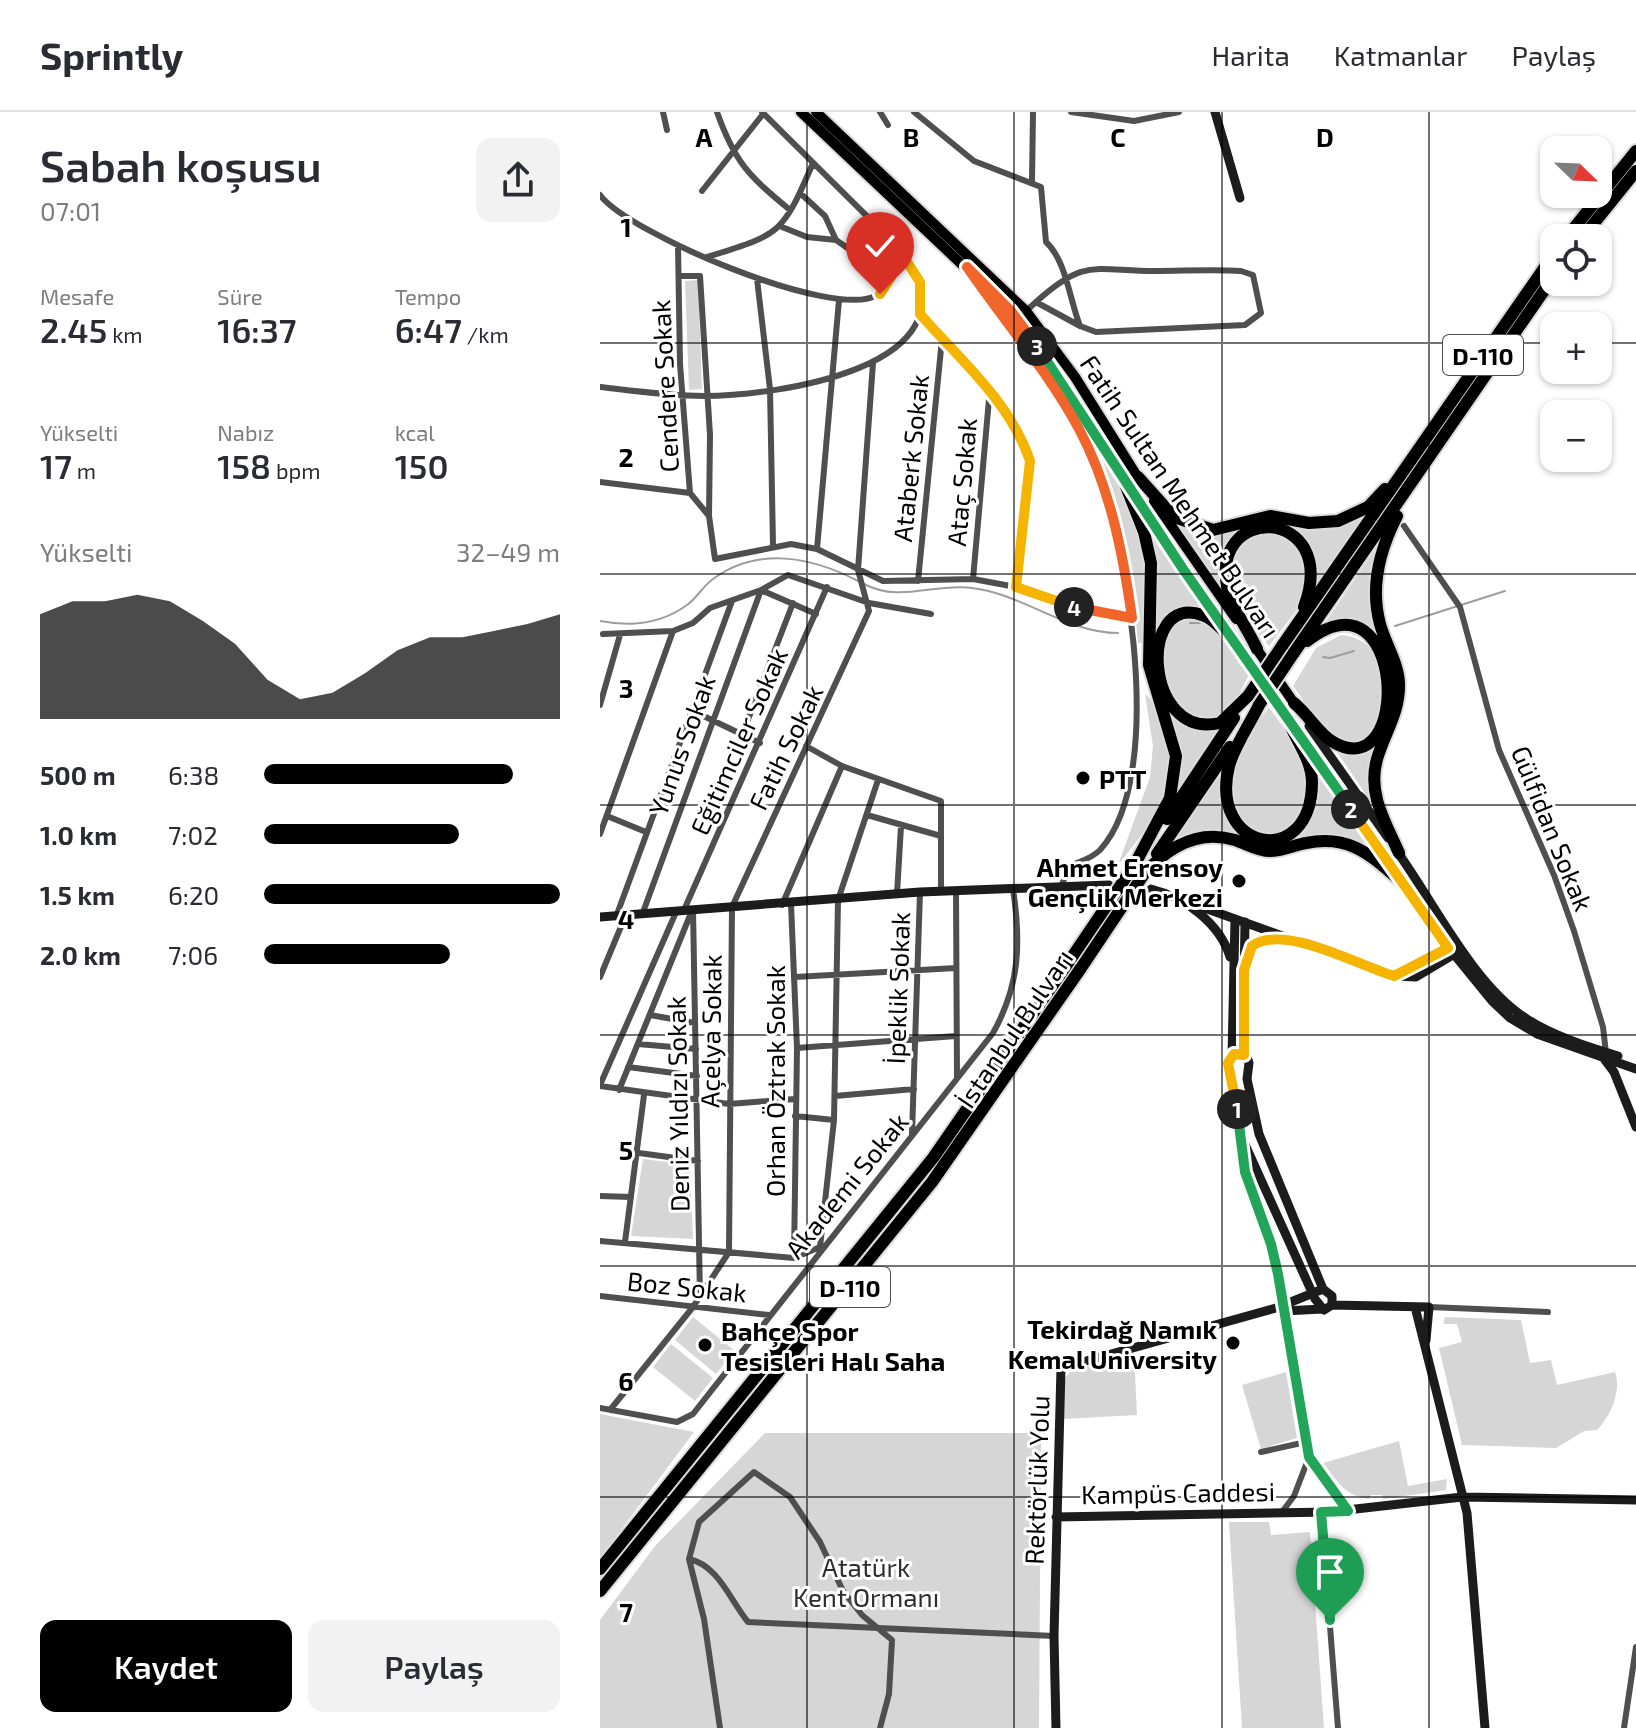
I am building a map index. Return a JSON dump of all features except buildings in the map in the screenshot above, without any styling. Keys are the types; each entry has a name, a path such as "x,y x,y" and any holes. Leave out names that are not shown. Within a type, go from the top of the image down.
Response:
{"highway":[{"path":"1577,224 1636,151"},
{"path":"1593,224 1636,171"},
{"name":"D-110","path":"1420,460 1540,276"},
{"name":"D-110","path":"1420,460 1540,295"},
{"path":"1138,477 1174,517 1200,528 1223,529 1270,516 1318,524 1349,518 1368,507 1420,460"},
{"path":"1399,853 1380,813 1375,791 1377,761 1395,718 1399,681 1380,624 1376,589 1380,558 1390,528 1420,460"},
{"name":"İstanbul Bulvarı","path":"600,1591 932,1182 1081,968 1248,696 1420,460"},
{"name":"İstanbul Bulvarı","path":"600,1569 933,1158 1072,957 1259,705 1420,460"},
{"path":"1120,471 1144,532 1151,563 1149,665 1176,756 1173,790 1139,869"},
{"path":"1257,649 1232,602 1227,572 1236,541 1261,526 1277,526 1293,534 1309,560 1310,591 1282,646"},
{"path":"1236,642 1202,615 1177,616 1167,623 1159,638 1158,666 1175,708 1197,725 1220,723 1248,696"},
{"path":"1293,654 1325,630 1354,629 1369,637 1382,654 1390,690 1378,733 1368,742 1354,747 1331,741 1294,703"},
{"path":"1259,705 1233,755 1227,788 1235,823 1256,839 1273,840 1289,836 1301,825 1310,802 1309,764 1286,714"},
{"path":"1139,869 1172,848 1193,839 1216,836 1269,851 1309,842 1350,845 1374,855 1403,883"}],"main road":[{"name":"Fatih Sultan Mehmet Bulvarı","path":"801,112 1002,301 1042,352 1286,714"},
{"name":"Fatih Sultan Mehmet Bulvarı","path":"816,112 1026,311 1083,390 1138,477 1294,703"}],"street":[{"path":"663,112 667,130"},
{"path":"717,112 732,153 764,188 790,210"},
{"path":"880,112 888,125"},
{"path":"914,112 974,161 1041,187 1046,242 1056,251 1080,326"},
{"path":"1032,181 1033,112"},
{"path":"1071,112 1134,121 1179,112"},
{"path":"1215,112 1240,198"},
{"path":"600,387 706,396 832,378 873,363 903,340 920,314 920,282 896,245 762,113 702,191"},
{"path":"707,257 763,240 782,227 813,163"},
{"path":"800,193 825,216 836,240"},
{"path":"600,195 615,211 678,246 757,279 839,300 863,301 880,294 891,277 896,245"},
{"path":"782,227 807,237 836,240 872,265 893,260"},
{"name":"Cendere Sokak","path":"678,246 681,395 690,493 709,516"},
{"path":"1026,311 1036,302 1063,278 1102,266 1151,271 1241,271 1253,275 1261,313 1245,325 1096,332 1036,302"},
{"path":"967,267 1080,430 1112,513 1132,618 1134,723 1128,788 1109,837 1086,861 1068,867 1062,885"},
{"path":"679,276 700,276 710,435 709,516 715,559 773,545 817,549 883,581 973,579 1016,587 1097,613 1132,618"},
{"path":"757,279 770,389 773,545"},
{"path":"817,549 839,300"},
{"path":"920,314 990,388 1023,442 1030,461 1016,587"},
{"name":"Ataberk Sokak","path":"918,581 942,339"},
{"path":"869,603 858,570 873,363"},
{"name":"Ataç Sokak","path":"973,579 990,388"},
{"path":"600,482 690,493"},
{"name":"Gülfidan Sokak","path":"1404,526 1434,573 1454,595 1463,618 1499,750 1554,875 1574,931 1606,1039 1605,1056"},
{"path":"603,634 673,631 693,623 710,608 761,590 788,575 869,603 931,614"},
{"name":"Eğitimciler Sokak","path":"684,910 827,587"},
{"path":"761,590 816,614"},
{"name":"Yunus Sokak","path":"642,915 761,590"},
{"path":"600,977 646,832 732,601"},
{"path":"742,735 793,603"},
{"name":"Fatih Sokak","path":"732,907 861,632 869,603"},
{"path":"600,834 673,631"},
{"path":"600,705 620,635"},
{"name":"Fatih Sultan Mehmet Bulvarı","path":"1294,703 1461,946 1500,995 1522,1016 1605,1056"},
{"path":"691,710 760,743"},
{"name":"Fatih Sultan Mehmet Bulvarı","path":"1286,714 1451,952 1492,1001 1520,1025 1605,1056"},
{"path":"806,746 842,766 941,801 941,891"},
{"path":"787,904 842,766"},
{"path":"600,1241 794,1258 820,1247 834,1120 838,900 878,780"},
{"path":"867,815 941,836"},
{"path":"607,816 646,832"},
{"path":"897,894 901,826"},
{"path":"600,917 920,892 1109,885"},
{"name":"Akademi Sokak","path":"610,1410 677,1422 693,1414 820,1247 993,1033 1014,987 1018,967 1013,889"},
{"path":"1151,889 1394,976 1416,977 1461,946"},
{"path":"956,890 957,1078"},
{"name":"İpeklik Sokak","path":"912,1134 920,892"},
{"path":"1174,897 1217,932 1232,964"},
{"name":"Orhan Öztrak Sokak","path":"787,904 795,977 797,1048 794,1258"},
{"name":"Açelya Sokak","path":"729,1252 732,907"},
{"path":"619,1090 650,1015 684,910"},
{"path":"684,910 600,1086 697,1102 729,1104 795,1099"},
{"name":"Deniz Yıldızı Sokak","path":"684,910 695,1023 700,1298"},
{"path":"1240,920 1232,964 1232,1056 1228,1067 1243,1140 1245,1172 1271,1244 1309,1457 1348,1511"},
{"path":"1240,920 1244,970 1244,1055 1249,1063 1259,1134 1318,1290 1332,1296 1327,1307"},
{"path":"1244,970 1252,946 1265,940 1286,938"},
{"path":"795,977 956,968"},
{"path":"650,1015 695,1023"},
{"path":"797,1048 956,1036"},
{"path":"638,1044 696,1049"},
{"path":"1232,1056 1244,1055"},
{"path":"1605,1056 1636,1063"},
{"path":"1605,1056 1636,1127"},
{"path":"1619,1060 1636,1069"},
{"path":"1619,1060 1627,1102"},
{"path":"628,1067 697,1076"},
{"path":"1231,1073 1240,1077 1248,1073"},
{"path":"835,1096 914,1089"},
{"path":"625,1242 639,1153 644,1095"},
{"path":"795,1116 834,1120"},
{"path":"1243,1140 1259,1134"},
{"path":"1243,1140 1327,1307"},
{"path":"639,1153 698,1161"},
{"path":"600,1196 631,1197"},
{"path":"600,1408 610,1410 700,1298 729,1252"},
{"path":"1284,1308 1318,1290"},
{"name":"Boz Sokak","path":"600,1296 769,1315"},
{"path":"1415,1307 1426,1340 1470,1533 1485,1728"},
{"path":"1284,1308 1429,1307 1548,1312"},
{"path":"1426,1340 1429,1307"},
{"name":"Rektörlük Yolu","path":"1056,1728 1054,1636 1061,1368 1284,1308"},
{"path":"1261,1452 1306,1442"},
{"path":"1282,1512 1294,1496 1309,1457"},
{"path":"720,1728 704,1619 689,1559 699,1522 754,1472 790,1497 820,1542 843,1591 862,1615 892,1640 889,1694 880,1728"},
{"name":"Kampüs Caddesi","path":"1056,1517 1348,1511 1462,1497 1636,1500"},
{"path":"1321,1512 1338,1728"},
{"path":"689,1559 700,1561 713,1571 748,1622 1054,1636"},
{"path":"1624,1728 1636,1647"}],"green space":[{"path":"698,280 702,389 689,390 685,281"},
{"path":"1026,320 1071,379 1171,536 1452,940 1365,822 1169,537"},
{"path":"1092,443 1123,495 1143,553 1147,593 1142,643 1138,643 1130,560"},
{"path":"1367,512 1314,587 1307,545 1285,524"},
{"path":"1179,525 1210,535 1242,530 1225,552 1222,588"},
{"path":"1147,527 1205,611 1186,610 1171,615 1160,627 1153,645 1158,576"},
{"path":"1268,529 1295,540 1308,567 1299,607 1269,646 1241,608 1233,583 1233,569 1244,538"},
{"path":"1378,545 1373,570 1383,644 1333,624 1323,626"},
{"path":"1182,618 1194,619 1213,629 1250,673 1231,707 1210,721 1199,721 1189,716 1180,707 1167,682 1162,654 1169,627"},
{"path":"1341,635 1365,644 1379,662 1382,674 1383,699 1378,724 1360,742 1348,740 1329,730 1293,686 1316,648"},
{"path":"1145,694 1154,705 1167,740 1170,760 1168,779 1154,815 1118,865 1150,777 1153,746"},
{"path":"1269,707 1300,753 1306,770 1308,798 1300,818 1286,830 1269,834 1252,830 1238,818 1230,798 1236,762 1248,737"},
{"path":"1170,709 1193,726 1222,728 1179,791 1178,741 1167,710"},
{"path":"1384,734 1370,768 1369,799 1337,752 1358,752"},
{"path":"1224,769 1224,806 1231,822 1244,836 1186,836 1174,841"},
{"path":"1321,775 1368,841 1362,844 1340,839 1290,842 1313,812"},
{"path":"643,1159 690,1165 693,1239 631,1236"},
{"name":"Bahçe Spor Tesisleri Halı Saha","path":"693,1317 735,1351 716,1374 675,1340"},
{"path":"1445,1317 1521,1320 1530,1363 1551,1360 1557,1385 1615,1372 1616,1395 1606,1418 1597,1430 1584,1431 1556,1448 1462,1445 1439,1348 1462,1342 1457,1324 1443,1324"},
{"name":"Bahçe Spor Tesisleri Halı Saha","path":"671,1344 713,1378 695,1401 653,1367"},
{"path":"1134,1353 1137,1415 1063,1419 1064,1379 1071,1371"},
{"path":"1286,1372 1297,1438 1261,1449 1242,1385"},
{"path":"600,1414 694,1432 600,1558"},
{"name":"Atatürk Kent Ormanı","path":"765,1433 1041,1433 1039,1728 600,1728 600,1620 655,1546"},
{"path":"1399,1441 1408,1486 1447,1479 1446,1490 1383,1499 1382,1495 1371,1495 1369,1499 1354,1495 1342,1487 1323,1463"},
{"path":"1229,1522 1269,1522 1271,1535 1310,1532 1324,1728 1242,1728"}],"waterway":[{"path":"600,621 634,624 667,616 687,605 709,582 730,569 767,559 804,561 858,581"},
{"path":"864,584 891,592 972,588 1009,598 1081,627 1118,633"},
{"path":"1395,626 1505,591"},
{"path":"1249,613 1261,612"},
{"path":"1190,623 1200,623"},
{"path":"1323,657 1354,651"}],"place":[{"name":"PTT","path":"1083,778"},
{"name":"Ahmet Erensoy Gençlik Merkezi","path":"1239,881"},
{"name":"Tekirdağ Namık Kemal University","path":"1233,1343"},
{"name":"Bahçe Spor Tesisleri Halı Saha","path":"705,1345"}],"route":[{"path":"880,294 891,277 896,245 906,255 920,282 920,314 990,388 1023,442 1030,461 1016,587 1097,613 1132,618 1119,542 1104,484 1080,430 1037,363 967,267 1011,311 1042,352 1183,569 1448,948 1410,971 1394,976 1286,938 1257,943 1246,957 1244,1055 1234,1054 1229,1059 1228,1067 1243,1140 1245,1172 1271,1244 1309,1457 1334,1496 1348,1511 1321,1512 1330,1620"}]}
